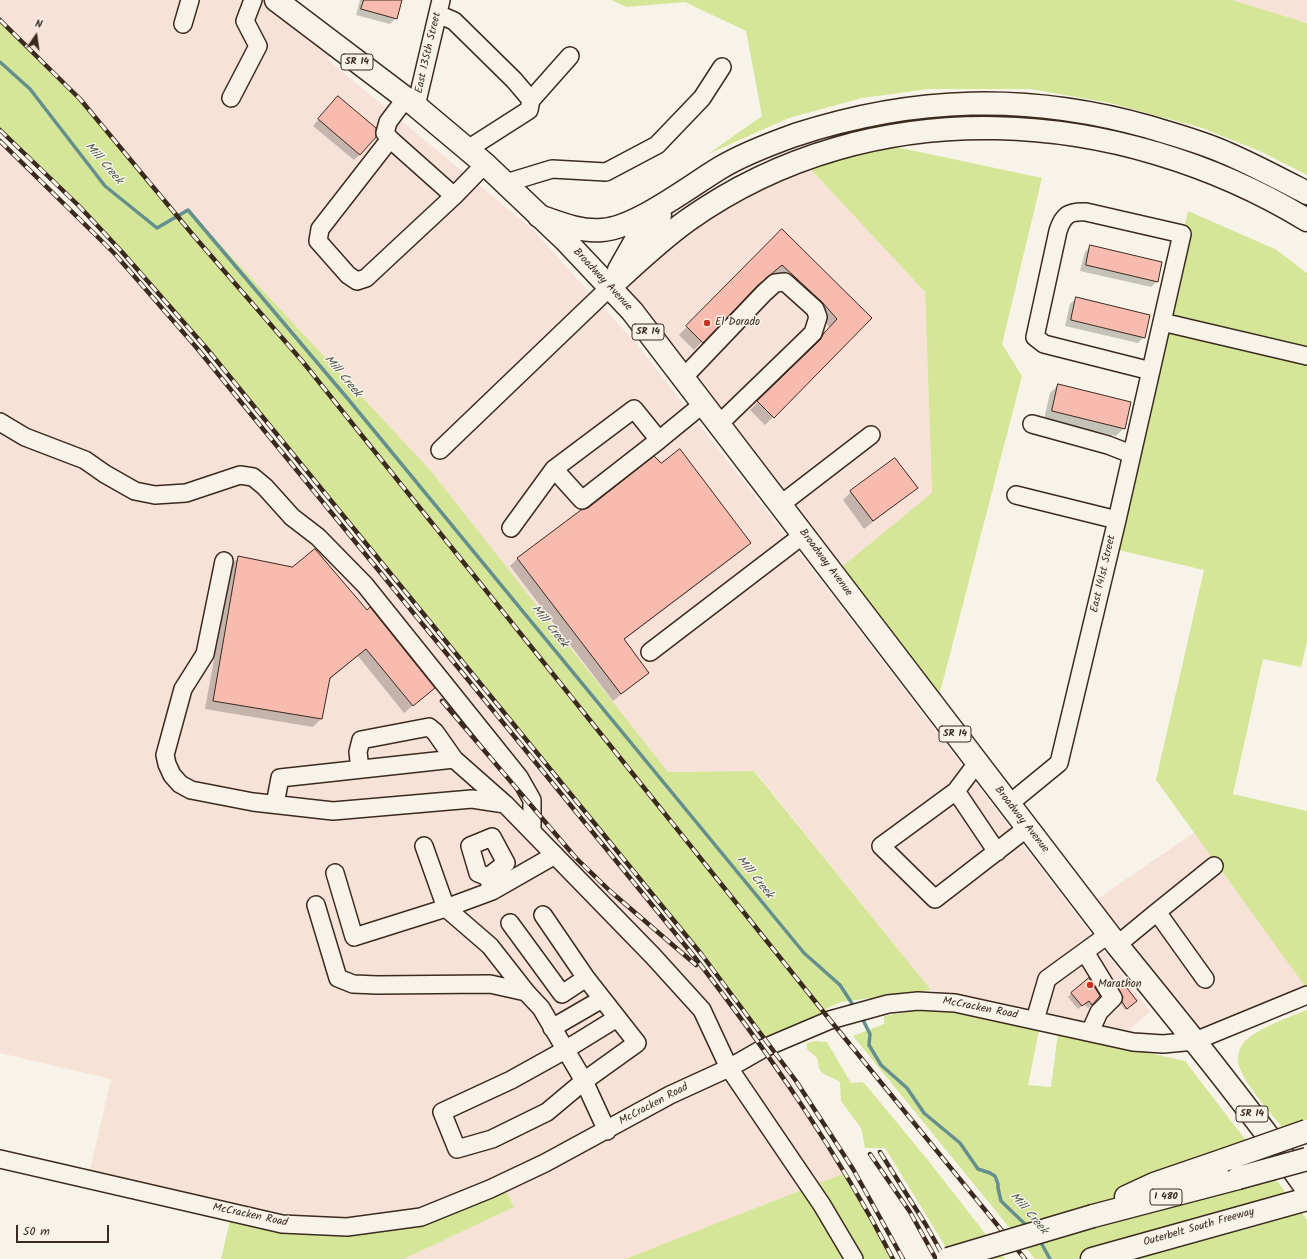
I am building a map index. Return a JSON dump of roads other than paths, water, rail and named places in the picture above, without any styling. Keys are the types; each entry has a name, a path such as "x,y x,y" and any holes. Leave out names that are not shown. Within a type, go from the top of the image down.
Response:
{"main road":[{"name":"Broadway Avenue","path":"278,0 411,102 468,149 506,183 632,311 1113,940 1195,1041 1267,1134 1307,1189"},
{"path":"538,216 564,225 583,229 602,230 620,226 636,219 722,167 754,151 795,135 851,119 926,106 963,103 1038,105 1125,120 1173,134 1225,152 1307,193"},
{"path":"610,287 649,251 688,220 761,178 832,150 906,133 942,129 986,127 1027,128 1074,134 1116,142 1202,168 1248,188 1307,220"},
{"path":"610,287 640,233 670,207 686,190"},
{"path":"1093,1216 1154,1184 1307,1131"},
{"name":"I 480","path":"948,1259 1093,1216 1307,1159"},
{"name":"Outerbelt South Freeway","path":"1092,1259 1263,1210 1307,1199"}],"street":[{"path":"183,24 190,0"},
{"path":"231,98 258,46 245,21 253,0"},
{"path":"440,7 514,80 531,100"},
{"name":"East 135th Street","path":"411,102 440,7"},
{"path":"468,149 530,110 531,100 570,56"},
{"path":"506,183 552,169 606,172 657,144 702,98 722,67"},
{"path":"411,102 386,126 385,133 454,196"},
{"path":"390,139 320,229 318,241 348,275 357,281 366,278 454,196 485,164"},
{"name":"East 141st Street","path":"1009,804 1059,763 1117,520 1131,454 1151,371 1182,234 1086,212 1074,211 1066,216 1058,231 1035,337 1044,344 1151,371"},
{"path":"683,378 764,293 776,283 785,282 815,309 818,317 813,333 719,424"},
{"path":"440,450 610,287"},
{"path":"1162,322 1307,356"},
{"path":"554,469 582,500 703,404"},
{"path":"511,528 554,469 634,409 659,440"},
{"path":"0,422 25,437 85,460 134,491 155,495 186,492 240,475 253,477 265,487 292,517 318,537 365,585 519,777 532,800 532,831"},
{"path":"1032,424 1108,445 1131,454"},
{"path":"780,505 871,435"},
{"path":"1016,495 1117,520"},
{"path":"650,652 803,535"},
{"path":"224,561 205,654 183,690 165,754 167,764 172,775 180,784 191,790 275,804 333,811 472,799 505,804"},
{"path":"360,769 358,752 361,740 429,727 435,732 454,759 505,804 532,831 653,956 702,1010 729,1068 822,1205 854,1259"},
{"path":"275,804 280,778 454,759"},
{"path":"977,762 956,792 881,846 935,899 1027,828"},
{"path":"956,792 997,852"},
{"path":"424,846 446,908 490,946 526,992 541,1008 584,1081 607,1131"},
{"path":"335,873 354,937 446,908 490,884 555,855"},
{"path":"1035,1020 1047,980 1085,952 1113,940 1157,912 1214,866"},
{"path":"316,905 338,978 353,984 377,985 490,984 526,992"},
{"path":"1157,912 1206,979"},
{"path":"543,916 586,978 637,1043 584,1081 547,1112 492,1139 457,1149 442,1112 511,1080 565,1050 617,1018"},
{"path":"510,923 562,994"},
{"path":"1085,952 1113,998 1099,1012 1090,1032"},
{"path":"541,1008 586,978"},
{"name":"McCracken Road","path":"0,1159 282,1224 347,1227 421,1217 490,1189 607,1131 670,1095 729,1068 764,1048 838,1018 877,1006 918,1000 937,1001 979,1008 1148,1043 1195,1041 1307,995"},
{"path":"552,1028 602,999"}],"waterway":[{"name":"Mill Creek","path":"0,62 30,89 105,186 157,228 188,210 348,399 804,953 840,985 855,1008"},
{"name":"Mill Creek","path":"861,1016 870,1034 869,1045 881,1065 907,1088 924,1113 960,1143 978,1169 995,1176 1001,1201 1028,1227"},
{"name":"Mill Creek","path":"1039,1239 1050,1259"}],"railway":[{"path":"0,20 80,99 193,235 303,362 830,1020 1025,1259"},
{"path":"0,130 79,206 122,252 208,350 702,955 796,1081 853,1169 903,1259"},
{"path":"0,141 114,253 196,347 693,955 748,1028 800,1103 849,1180 893,1259"},
{"path":"442,701 576,858 610,891 696,965"},
{"path":"880,1152 926,1225 945,1259"},
{"path":"870,1154 910,1212 936,1259"}],"place":[{"name":"El Dorado","path":"707,323"},
{"name":"Marathon","path":"1090,985"}]}
